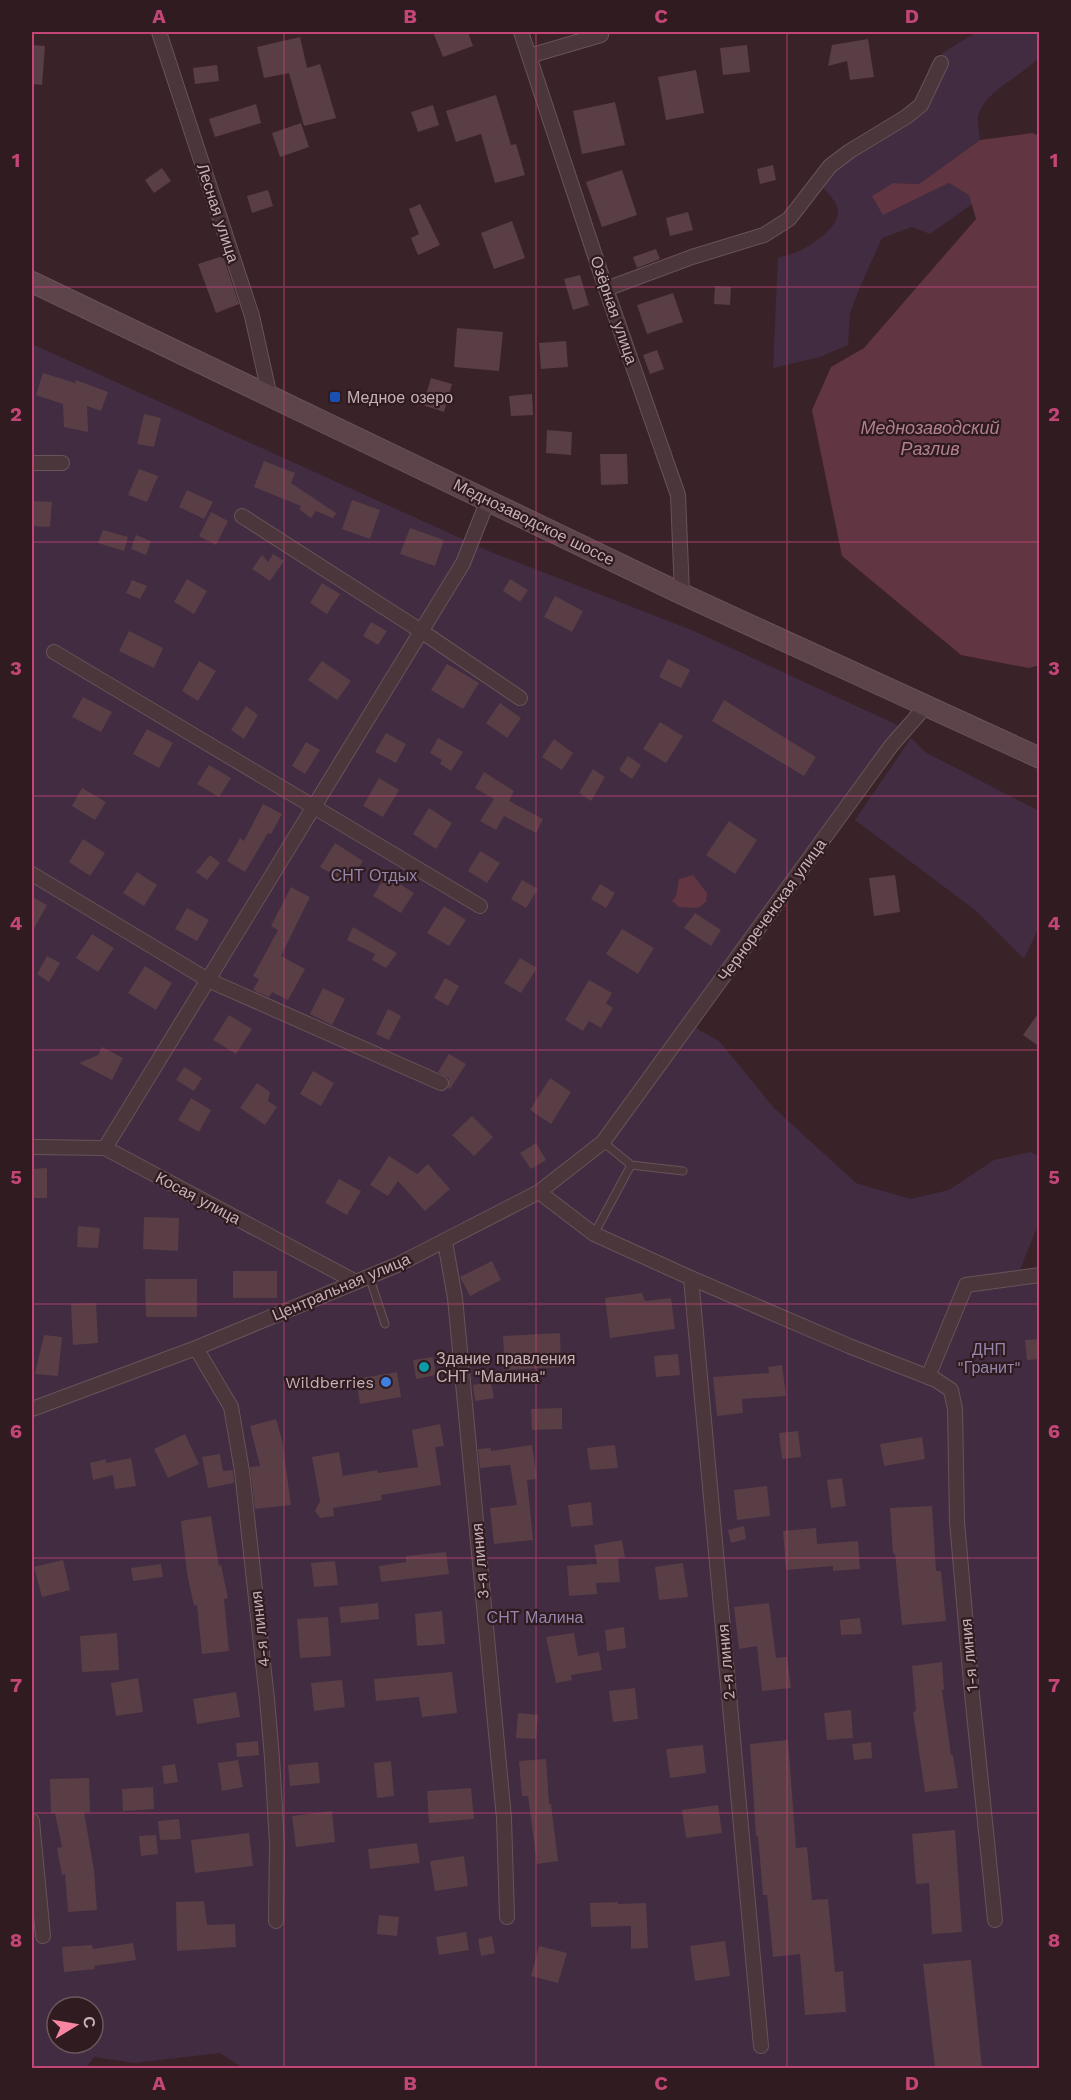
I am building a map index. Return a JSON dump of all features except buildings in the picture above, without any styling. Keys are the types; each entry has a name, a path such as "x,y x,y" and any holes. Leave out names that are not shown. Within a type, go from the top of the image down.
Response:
{"main road":[{"name":"Меднозаводское шоссе","path":"32,282 682,594 1040,758"}],"street":[{"name":"Лесная улица","path":"159,32 252,316 270,397"},
{"name":"Озёрная улица","path":"521,32 606,289 678,495 682,594"},
{"path":"529,56 601,35"},
{"path":"606,289 692,257 764,235 789,219 830,166 921,105 941,63"},
{"path":"32,463 62,463"},
{"path":"105,1148 463,563 488,500"},
{"path":"242,516 421,631 520,698"},
{"path":"54,652 480,906"},
{"name":"Чернореченская улица","path":"621,1117 891,746 926,706"},
{"path":"32,874 208,980 441,1083"},
{"name":"Центральная улица","path":"32,1409 196,1348 445,1242 539,1192 603,1142 621,1117"},
{"name":"Косая улица","path":"32,1147 105,1148 362,1279"},
{"path":"539,1192 594,1234 849,1346 928,1377 966,1285 1040,1275"},
{"name":"3-я линия","path":"445,1242 460,1341 503,1806 507,1917"},
{"name":"2-я линия","path":"691,1278 761,2046"},
{"name":"4-я линия","path":"196,1348 231,1407 242,1471 272,1758 277,1844 276,1921"},
{"name":"1-я линия","path":"928,1377 951,1390 955,1409 957,1522 995,1920"},
{"path":"32,1821 43,1936"}],"lane":[{"path":"603,1142 631,1165 683,1171"},
{"path":"594,1234 631,1165"},
{"path":"362,1279 385,1324"}],"green space":[{"path":"977,32 1039,32 1039,57 993,93 980,110 978,120 980,140 919,184 893,183 883,215 949,183 970,195 972,204 930,234 912,227 882,238 850,313 848,345 820,357 773,368 778,258 799,251 816,241 833,226 838,213 834,200 818,181 906,117 939,69 942,53"},
{"path":"32,344 491,552 694,631 906,729 692,1021 699,1030 719,1041 774,1108 856,1183 910,1199 949,1190 994,1160 1030,1152 1039,1156 1039,1223 1017,1277 1039,1275 1039,2068 243,2068 220,2053 134,2063 94,2057 86,2068 32,2068"},
{"path":"911,738 925,752 1039,811 1039,922 1024,959 975,910 855,820"}],"water":[{"name":"Меднозаводский Разлив","path":"1032,133 1040,136 1040,665 1029,668 961,655 842,556 812,410 831,367 864,348 976,219 969,195 949,183 883,215 872,196 893,183 919,184 980,140"},
{"path":"693,875 707,893 706,902 698,908 679,907 672,901 676,896 679,879"}],"place":[{"name":"Медное озеро","path":"335,397"},
{"name":"Здание правления СНТ \"Малина\"","path":"424,1367"},
{"name":"Wildberries","path":"386,1382"}],"park label":[{"name":"СНТ Отдых","path":"374,875"},
{"name":"ДНП \"Гранит\"","path":"989,1358"},
{"name":"СНТ Малина","path":"535,1617"}]}
